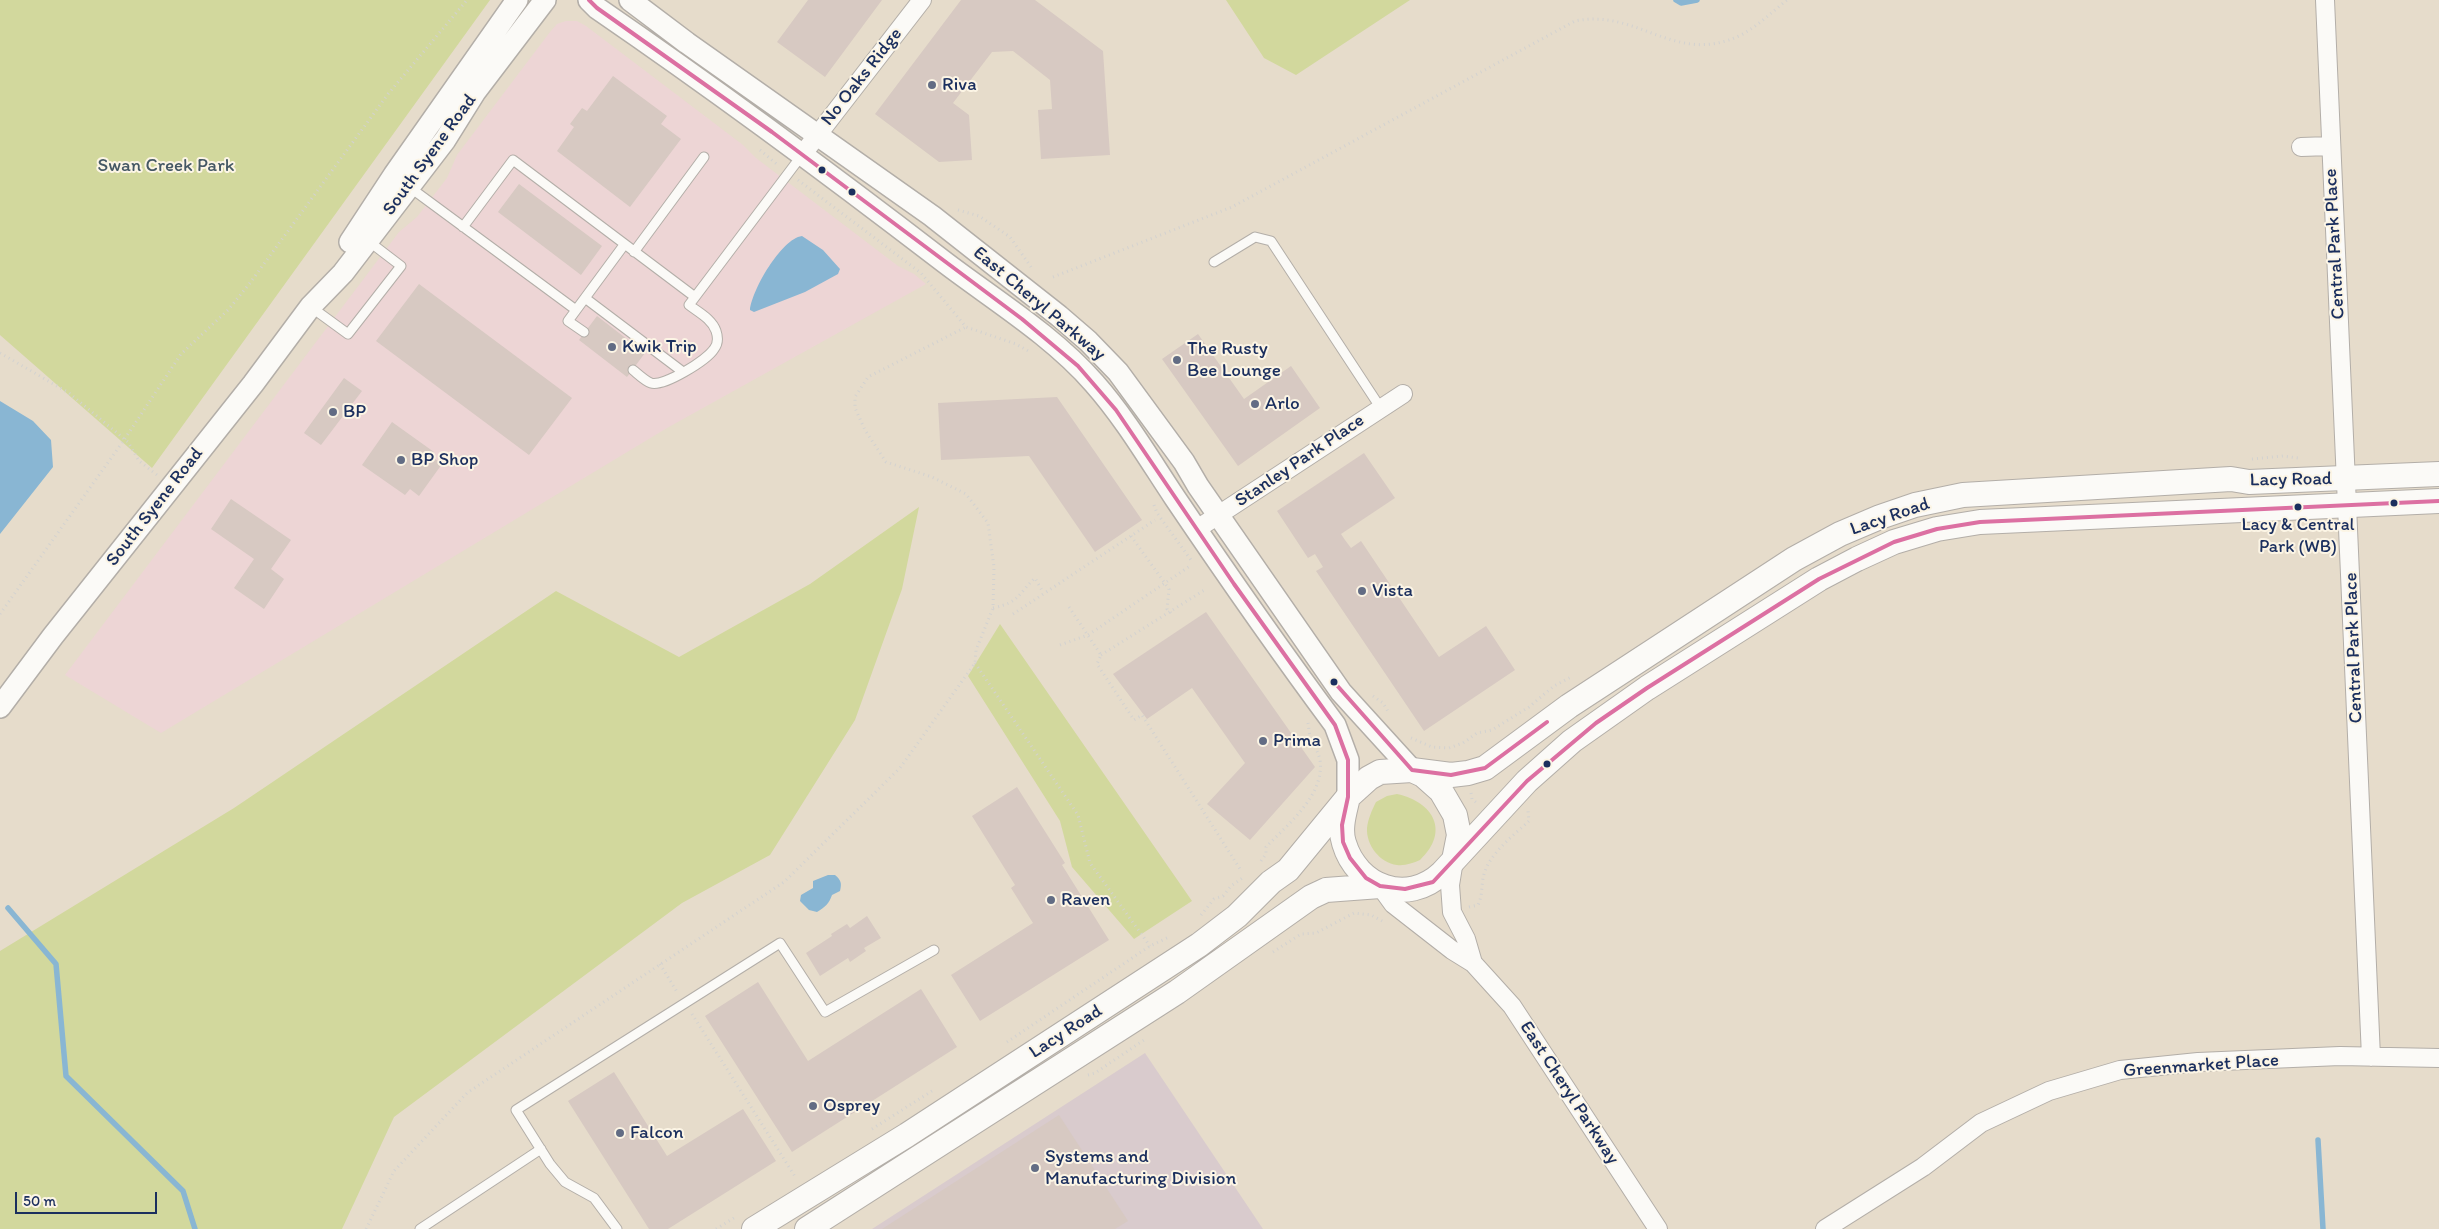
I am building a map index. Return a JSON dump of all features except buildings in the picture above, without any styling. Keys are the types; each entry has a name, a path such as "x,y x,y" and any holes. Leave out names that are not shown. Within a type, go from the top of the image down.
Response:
{"main road":[{"name":"Lacy Road","path":"1412,770 1451,775 1468,774 1485,768 1577,701 1794,559 1860,525 1916,505 1963,495 2023,489 2232,479 2249,482 2439,474"},
{"name":"Lacy Road","path":"1454,860 1527,781 1596,723 1647,688 1820,579 1894,542 1937,529 1980,522 2439,501"},
{"path":"1412,770 1423,775 1434,784 1448,801 1455,814 1459,835 1454,860 1433,882 1419,888 1405,889 1380,886 1357,868 1343,842 1342,825 1348,797 1369,778 1380,772 1412,770"},
{"name":"Lacy Road","path":"747,1221 907,1135 1199,945 1237,916 1271,882 1288,870 1348,797"},
{"name":"Lacy Road","path":"807,1229 1177,992 1312,897 1326,890 1380,886"}],"street":[{"name":"South Syene Road","path":"0,707 171,486 253,384 311,306 401,180 517,0"},
{"name":"South Syene Road","path":"401,180 445,140 475,92 545,0"},
{"name":"East Cheryl Parkway","path":"589,0 597,8 731,100 1065,354 1093,381 1117,411 1197,529 1336,725 1348,760 1348,797"},
{"name":"East Cheryl Parkway","path":"630,0 687,43 932,216 1088,340 1118,372 1184,462 1218,515 1341,692 1412,770"},
{"name":"No Oaks Ridge","path":"802,155 922,0"},
{"name":"Central Park Place","path":"2325,0 2371,1057"},
{"path":"2301,147 2330,146"},
{"name":"Stanley Park Place","path":"1197,529 1380,407 1403,394"},
{"name":"East Cheryl Parkway","path":"1454,860 1450,885 1452,912 1466,939 1473,963"},
{"name":"East Cheryl Parkway","path":"1380,886 1393,904 1452,950 1473,963 1526,1026 1658,1229"},
{"name":"Greenmarket Place","path":"1825,1229 1923,1167 1982,1123 2050,1091 2120,1070 2188,1063 2371,1057 2439,1058"}],"lane":[{"path":"633,370 651,383 658,384 706,358 718,342 716,332 711,322 689,305 802,155"},
{"path":"634,252 704,157"},
{"path":"463,227 513,160 694,297"},
{"path":"401,180 576,310"},
{"path":"311,306 348,334 401,266 362,236"},
{"path":"1214,262 1255,237 1271,241 1380,407"},
{"path":"584,332 568,321 624,245"},
{"path":"585,298 683,372"},
{"path":"617,1229 594,1198 565,1182 516,1110 614,1050 684,1002 780,943 825,1012 934,950"},
{"path":"420,1229 541,1149"}],"path":[{"path":"0,614 124,440 181,354 228,310 250,283 388,94 467,0"},
{"path":"1052,277 1232,207 1575,21 1600,18 1613,20 1685,45 1708,45 1726,41 1743,34 1787,0"},
{"path":"366,1229 394,1171 467,1093 784,882 900,768 975,663 976,650 992,608 994,566 988,523 966,494 932,477 886,462 865,430 855,408 856,397 868,377 966,327 1016,344 1034,356"},
{"path":"0,353 69,393 124,440 139,461 171,486"},
{"path":"1153,500 1157,513 1194,562"},
{"path":"1013,614 1043,592 1155,520"},
{"path":"1131,536 1169,589 1167,609 1170,613"},
{"path":"1060,645 1088,635 1190,566"},
{"path":"992,608 1018,599 1026,586 1035,578 1043,592"},
{"path":"1206,590 1101,655 1097,664 1134,720 1142,715 1240,869"},
{"path":"1069,607 1101,655"},
{"path":"975,663 1078,815 1090,863 1150,946"},
{"path":"1383,703 1390,715"},
{"path":"1258,865 1264,858 1266,847 1311,796 1318,782 1320,760 1318,750 1310,737 1308,723 1304,716"},
{"path":"1406,734 1420,743 1432,747 1449,748 1463,744 1477,733"},
{"path":"1470,785 1472,799 1479,805"},
{"path":"1474,907 1481,900 1484,876 1490,862 1529,820 1528,813 1531,807"},
{"path":"1199,917 1214,899 1223,896 1231,886 1247,876"},
{"path":"1316,932 1354,913 1371,915 1388,925"},
{"path":"1005,1044 1150,946 1173,936"},
{"path":"660,964 796,1178"},
{"path":"871,1130 938,1087"},
{"path":"788,1183 804,1172"},
{"path":"716,1229 747,1221"}],"shaded area":[{"path":"566,21 577,21 586,26 898,266 914,274 926,284 667,428 161,733 65,675 399,232 417,217 447,178 457,155 550,32 557,24"},
{"path":"1145,1053 1263,1229 872,1229"}],"green space":[{"name":"Swan Creek Park","path":"0,0 490,0 152,468 0,335"},
{"path":"1226,0 1410,0 1296,75 1264,58"},
{"path":"919,507 902,589 855,720 770,855 682,903 394,1117 342,1229 0,1229 0,951 234,808 556,591 679,657 810,584"},
{"path":"1000,624 1192,901 1134,939 1072,867 1060,821 968,676"},
{"path":"1397,794 1410,798 1428,811 1434,820 1436,829 1429,849 1420,860 1403,865 1391,864 1380,857 1372,847 1367,834 1368,821 1376,802 1387,796"}],"water":[{"path":"802,236 823,250 840,269 838,274 805,292 754,312 750,310 756,290 777,255 794,239"},
{"path":"0,401 33,421 51,440 53,467 0,534"},
{"path":"828,875 835,875 839,878 841,884 840,891 832,895 830,901 817,912 809,910 800,901 801,895 813,888 813,881"}],"waterway":[{"path":"1676,0 1681,3 1697,0"},
{"path":"8,908 56,964 66,1076 183,1191 195,1229"},
{"path":"2318,1140 2323,1229"}],"transit line":[{"path":"589,0 597,8 772,132 1022,319 1078,366 1116,410 1234,584 1335,725 1348,760 1348,797 1342,825 1343,842 1350,858 1366,878 1380,886 1405,889 1433,882 1527,781 1596,723 1647,688 1819,579 1894,542 1937,529 1980,522 2439,501"},
{"path":"1334,682 1412,770 1451,775 1485,768 1547,722"}],"place":[{"name":"Riva","path":"932,85"},
{"name":"Kwik Trip","path":"612,347"},
{"name":"The Rusty Bee Lounge","path":"1177,360"},
{"name":"Arlo","path":"1255,404"},
{"name":"BP","path":"333,412"},
{"name":"BP Shop","path":"401,460"},
{"name":"Lacy & Central Park (WB)","path":"2298,507"},
{"name":"Vista","path":"1362,591"},
{"name":"Prima","path":"1263,741"},
{"name":"Raven","path":"1051,900"},
{"name":"Osprey","path":"813,1106"},
{"name":"Falcon","path":"620,1133"},
{"name":"Systems and Manufacturing Division","path":"1035,1168"}]}
